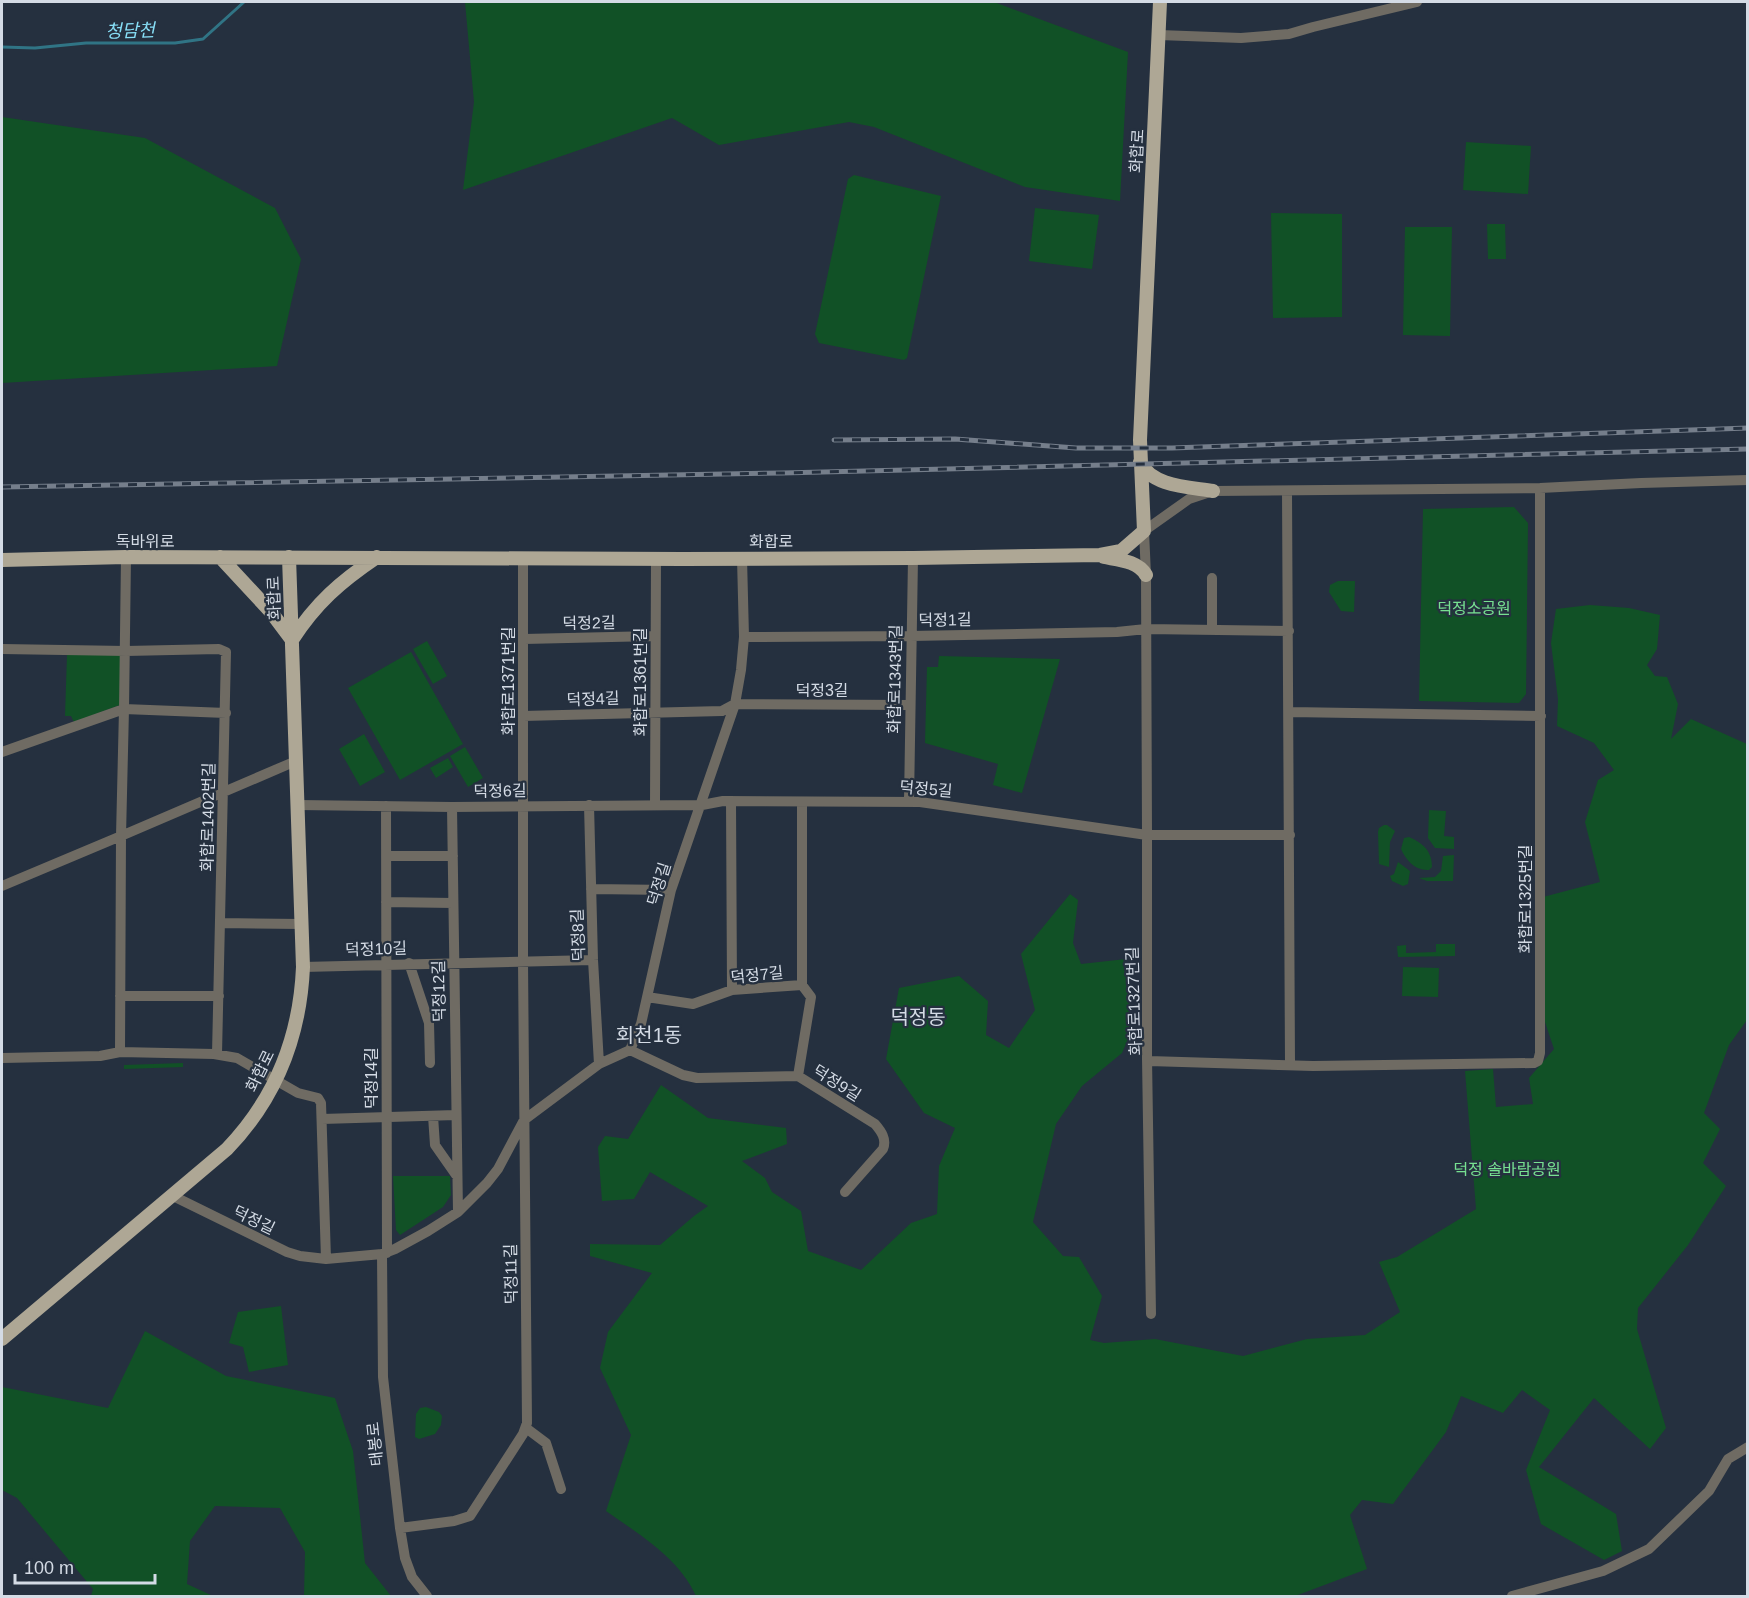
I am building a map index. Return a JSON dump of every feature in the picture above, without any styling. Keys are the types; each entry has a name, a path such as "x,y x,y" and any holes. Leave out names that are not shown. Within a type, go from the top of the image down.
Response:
{"main road":[{"name":"화합로","path":"2,1339 226,1149 244,1131 276,1080 286,1057 298,1016 303,967 289,557 913,558 1093,555 1121,550 1144,531 1140,440 1160,2"},
{"path":"1141,468 1160,480 1213,491"},
{"path":"1093,555 1136,564 1146,569"},
{"path":"220,557 271,612 292,640 306,618 339,583 378,556"},
{"name":"독바위로","path":"2,561 126,557 289,557"}],"street":[{"path":"1159,35 1241,38 1289,34 1417,2"},
{"path":"1144,531 1189,499 1213,491 1540,488 1748,480"},
{"name":"화합로1325번길","path":"1290,1064 1313,1066 1529,1064 1538,1060 1540,1053 1540,488"},
{"path":"1287,491 1290,712 1290,1064"},
{"name":"화합로","path":"1144,531 1146,569"},
{"path":"120,1052 126,557"},
{"name":"화합로1371번길","path":"523,558 523,805"},
{"name":"화합로1361번길","path":"655,805 656,558"},
{"name":"덕정길","path":"173,1196 287,1252 300,1256 326,1259 384,1254 458,1212 487,1183 524,1120 599,1064 630,1050 640,1030 671,890 735,705 744,637 742,558"},
{"name":"화합로1343번길","path":"909,801 913,558"},
{"name":"화합로1327번길","path":"1146,569 1147,1058 1153,1062 1290,1064"},
{"path":"1212,578 1212,630"},
{"path":"1146,629 1289,632"},
{"name":"덕정1길","path":"744,637 1117,632 1146,629"},
{"name":"덕정2길","path":"524,639 655,636"},
{"path":"2,649 126,651"},
{"name":"화합로1402번길","path":"126,651 224,650 227,655 217,1054"},
{"name":"덕정3길","path":"735,705 910,705"},
{"name":"덕정4길","path":"523,716 722,711 735,705"},
{"path":"2,752 124,709 226,713"},
{"path":"1290,712 1540,716"},
{"path":"2,886 296,761"},
{"path":"731,801 732,990"},
{"name":"덕정5길","path":"702,805 731,801 909,801 1147,835"},
{"path":"798,1076 811,997 802,986 802,802"},
{"name":"덕정6길","path":"298,805 452,807 702,805"},
{"path":"523,805 524,1120"},
{"name":"덕정8길","path":"589,805 593,960 599,1064"},
{"name":"덕정14길","path":"384,1254 386,806"},
{"name":"덕정12길","path":"452,807 458,1212"},
{"path":"1147,835 1290,835"},
{"path":"386,856 453,856"},
{"path":"591,889 671,890"},
{"path":"386,902 453,903"},
{"path":"220,923 301,924"},
{"name":"덕정10길","path":"303,967 593,960"},
{"name":"덕정12길","path":"409,963 429,1023 430,1063"},
{"name":"덕정7길","path":"646,997 696,1004 732,990 802,986"},
{"path":"120,996 219,996"},
{"name":"덕정9길","path":"630,1050 689,1077 708,1079 798,1076 874,1124 883,1136 885,1144 882,1152 845,1192"},
{"path":"2,1058 100,1056 120,1052 217,1054 237,1058 301,1094 319,1099 322,1119 326,1259"},
{"path":"1147,1058 1151,1314"},
{"path":"322,1119 456,1115"},
{"path":"433,1116 435,1145 457,1175"},
{"name":"덕정11길","path":"400,1528 454,1521 470,1516 526,1428 528,1416 524,1120"},
{"path":"502,1160 515,1158 524,1162"},
{"name":"태봉로","path":"382,1282 388,1262 398,1248"},
{"name":"태봉로","path":"384,1254 383,1377 400,1528 405,1558 412,1577 427,1596"},
{"path":"357,1257 374,1267 382,1282"},
{"path":"526,1428 546,1443 561,1489"},
{"path":"1512,1596 1603,1571 1648,1549 1709,1491 1728,1459 1748,1447"}],"green space":[{"path":"465,2 994,2 1128,52 1120,201 1025,187 874,127 849,122 719,145 672,118 463,190 474,102"},
{"path":"2,117 145,138 275,208 301,259 277,366 2,383"},
{"path":"1466,142 1531,146 1528,194 1463,190"},
{"path":"854,175 941,196 907,358 904,360 819,343 815,334 848,179"},
{"path":"1035,208 1099,215 1092,269 1029,261"},
{"path":"1271,213 1342,214 1342,317 1273,318"},
{"path":"1487,224 1505,224 1506,259 1488,259"},
{"path":"1405,227 1452,227 1450,336 1403,335"},
{"name":"덕정소공원","path":"1514,507 1528,523 1526,694 1519,703 1419,701 1423,509"},
{"path":"1338,581 1355,581 1354,612 1341,611 1329,592 1330,585"},
{"name":"덕정 솔바람공원","path":"1590,605 1629,608 1660,615 1657,649 1647,665 1655,676 1667,677 1678,704 1671,739 1691,719 1747,744 1747,1020 1729,1045 1704,1113 1720,1129 1703,1163 1726,1186 1688,1245 1638,1308 1637,1329 1666,1428 1650,1449 1594,1398 1539,1467 1616,1514 1622,1551 1604,1560 1541,1524 1526,1470 1550,1410 1522,1390 1503,1413 1461,1396 1446,1432 1393,1504 1362,1500 1350,1515 1367,1569 1295,1596 696,1596 689,1582 669,1559 645,1538 606,1511 631,1435 600,1368 608,1332 652,1273 590,1256 590,1244 660,1245 708,1206 650,1172 634,1199 602,1201 598,1147 605,1136 628,1139 661,1085 708,1118 786,1128 787,1144 742,1161 765,1178 772,1192 801,1211 808,1251 861,1270 911,1223 937,1214 939,1166 955,1128 924,1113 886,1059 899,988 959,976 988,1001 986,1035 1009,1048 1035,1010 1021,954 1070,894 1078,900 1073,943 1081,964 1126,959 1132,1030 1122,1053 1082,1086 1056,1124 1033,1222 1063,1256 1079,1257 1102,1296 1090,1340 1104,1343 1155,1339 1243,1356 1307,1339 1365,1335 1400,1312 1379,1262 1397,1257 1476,1209 1465,1071 1493,1069 1496,1107 1533,1104 1529,1078 1554,1049 1545,1022 1543,897 1600,882 1585,822 1598,780 1614,770 1594,743 1557,726 1558,699 1551,643 1556,609"},
{"path":"427,641 447,676 433,684 413,649"},
{"path":"411,652 463,744 400,780 348,688"},
{"path":"67,655 121,655 120,705 74,722 71,716 65,716"},
{"path":"939,656 1060,659 1022,793 993,785 998,764 925,743 927,667 938,667"},
{"path":"364,734 385,772 360,786 339,749"},
{"path":"465,747 483,778 468,787 450,756"},
{"path":"448,758 453,767 436,778 430,768"},
{"path":"1429,810 1446,811 1444,836 1454,837 1454,849 1435,848 1428,838"},
{"path":"1384,825 1395,831 1390,842 1389,867 1379,864 1378,832 1379,828"},
{"path":"1409,837 1428,852 1432,861 1432,867 1429,870 1415,867 1403,853 1401,849 1404,838"},
{"path":"1454,855 1453,881 1427,881 1419,878 1435,877 1441,871 1443,856"},
{"path":"1398,862 1410,871 1408,884 1403,886 1392,881 1390,876 1394,874"},
{"path":"1436,944 1455,944 1455,956 1398,957 1397,946 1406,945 1406,953 1436,952"},
{"path":"1403,967 1439,968 1438,997 1402,996"},
{"path":"183,1063 183,1067 124,1069 124,1065"},
{"path":"393,1176 450,1176 451,1195 443,1207 400,1235 396,1230"},
{"path":"281,1306 288,1365 249,1372 243,1347 229,1343 238,1312"},
{"path":"145,1331 226,1376 335,1398 353,1451 365,1563 391,1596 304,1596 305,1552 280,1508 215,1506 190,1541 187,1584 213,1596 91,1596 93,1589 17,1498 2,1490 2,1387 108,1408"},
{"path":"426,1407 439,1412 442,1416 441,1425 435,1434 419,1439 415,1437 416,1414 420,1408"}],"waterway":[{"name":"청담천","path":"2,47 35,48 86,43 175,43 203,39 244,2"}],"railway":[{"path":"834,440 955,439 1076,448 1172,448 1748,428"},
{"path":"2,487 782,473 1748,449"}],"district":[{"name":"덕정동","path":"918,1017"},
{"name":"회천1동","path":"649,1035"}]}
